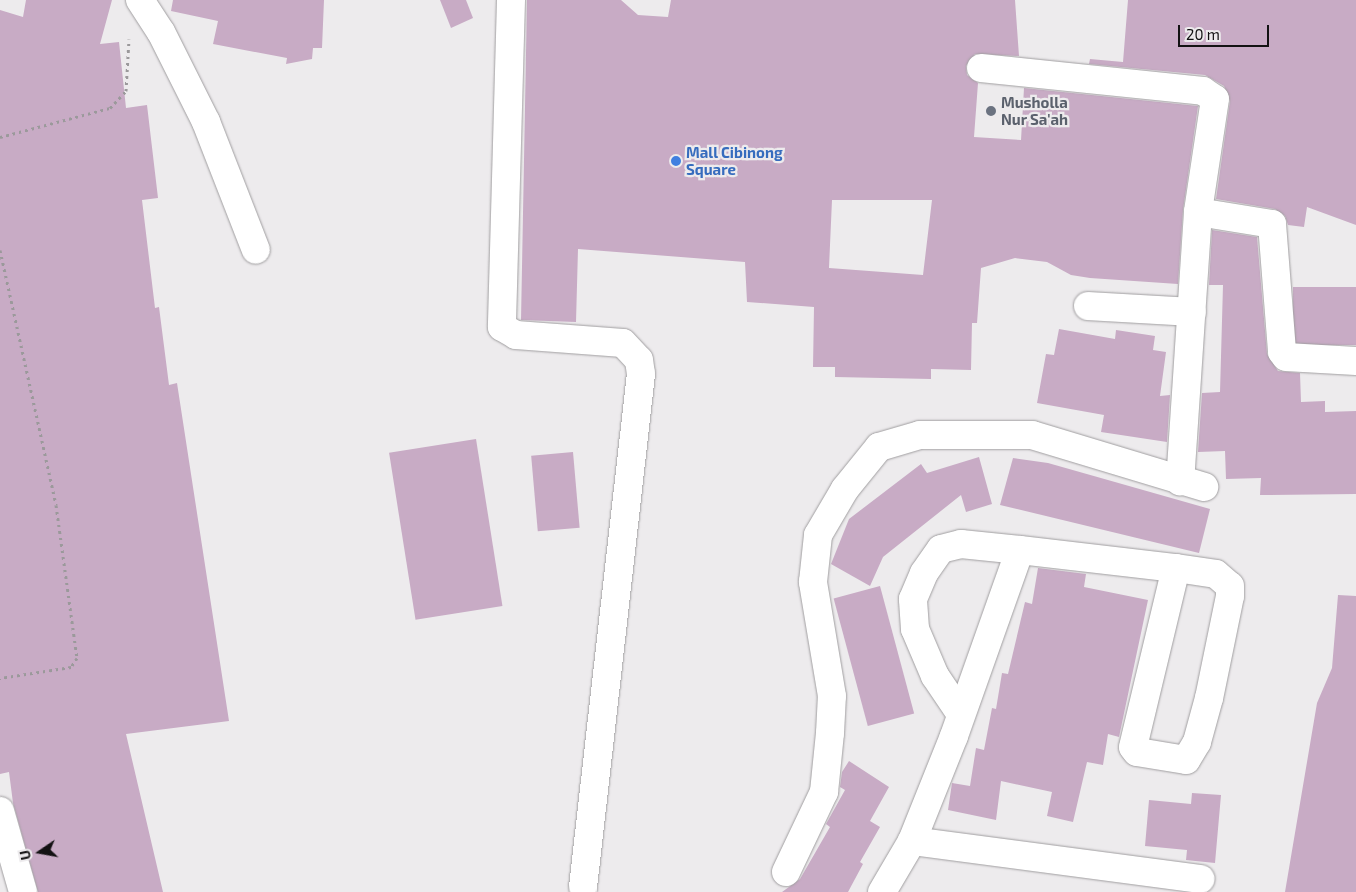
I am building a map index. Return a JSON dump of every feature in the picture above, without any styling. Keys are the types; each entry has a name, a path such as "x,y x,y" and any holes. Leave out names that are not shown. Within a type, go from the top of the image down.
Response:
{"street":[{"path":"140,0 161,32 206,122 256,250"},
{"path":"511,0 502,327 516,335 623,342 632,348 641,374 583,887"},
{"path":"786,872 824,792 830,733 832,696 813,582 818,535 845,489 879,447 920,435 1032,434 1192,484 1192,312 1198,212 1215,104 1210,94 981,68"},
{"path":"1198,212 1272,224 1282,352 1286,357 1356,361"},
{"path":"1088,306 1192,312"},
{"path":"960,713 935,676 915,630 913,599 924,572 941,549 962,544 1176,568 1216,574 1230,586 1230,596 1197,742 1182,761 1137,752 1133,747 1176,568"},
{"path":"882,892 912,840 1020,550"},
{"path":"0,811 23,892"},
{"path":"912,840 1201,879"}],"path":[{"path":"0,136 110,108 126,92 130,29"},
{"path":"0,250 56,505 77,658 71,667 0,678"}],"building":[{"path":"26,0 112,0 100,44 119,42 126,108 147,105 158,198 142,200 155,308 159,307 169,385 177,383 229,721 126,734 163,892 38,892 13,803 9,772 0,774 0,10 23,17"},
{"path":"173,0 324,0 322,48 313,48 312,59 286,64 287,58 213,44 218,21 171,11"},
{"path":"440,0 466,0 473,18 451,28"},
{"path":"527,0 621,0 638,15 668,17 671,0 1015,0 1019,56 975,54 966,66 967,75 978,83 974,137 1021,140 1024,88 1198,106 1183,210 1178,284 1071,275 1047,262 1015,258 981,268 977,323 972,323 971,370 931,369 931,379 835,377 835,367 813,367 814,307 747,302 745,262 578,249 576,322 521,320","holes":["832,200 932,200 923,275 829,268"]},
{"path":"1128,0 1356,0 1356,225 1307,207 1304,227 1288,225 1285,216 1275,209 1216,199 1230,101 1224,86 1205,75 1089,64 1090,59 1123,62"},
{"path":"1212,230 1257,237 1267,354 1278,371 1300,373 1301,402 1325,401 1325,412 1356,411 1356,494 1260,495 1261,478 1226,479 1225,451 1198,452 1202,393 1220,392 1223,285 1209,285"},
{"path":"1293,287 1356,287 1356,345 1293,345"},
{"path":"1059,329 1115,339 1116,330 1155,336 1153,350 1166,352 1160,396 1170,395 1167,442 1101,432 1104,415 1037,403 1046,354 1054,355"},
{"path":"476,439 502,606 416,620 389,453"},
{"path":"573,452 580,528 538,531 531,456"},
{"path":"979,457 992,504 966,512 961,495 883,557 870,586 831,564 849,519 921,464 927,473"},
{"path":"1013,458 1048,463 1210,509 1199,553 1000,505"},
{"path":"1038,568 1086,574 1084,587 1148,600 1119,737 1108,734 1103,765 1087,762 1073,822 1047,816 1052,792 1001,781 996,820 948,810 952,783 970,786 976,748 984,750 992,708 996,709 1002,673 1008,674 1025,602 1032,604"},
{"path":"880,586 914,714 868,726 834,598"},
{"path":"1338,595 1356,596 1356,892 1285,892 1317,703 1332,668"},
{"path":"849,761 889,787 870,821 880,827 860,862 863,864 848,892 782,892 800,879 830,827 826,824 845,790 840,787 842,772"},
{"path":"1192,793 1221,795 1215,863 1186,860 1187,850 1145,846 1149,800 1191,804"}],"place":[{"name":"Musholla Nur Sa'ah","path":"991,111"},
{"name":"Mall Cibinong Square","path":"676,161"}]}
